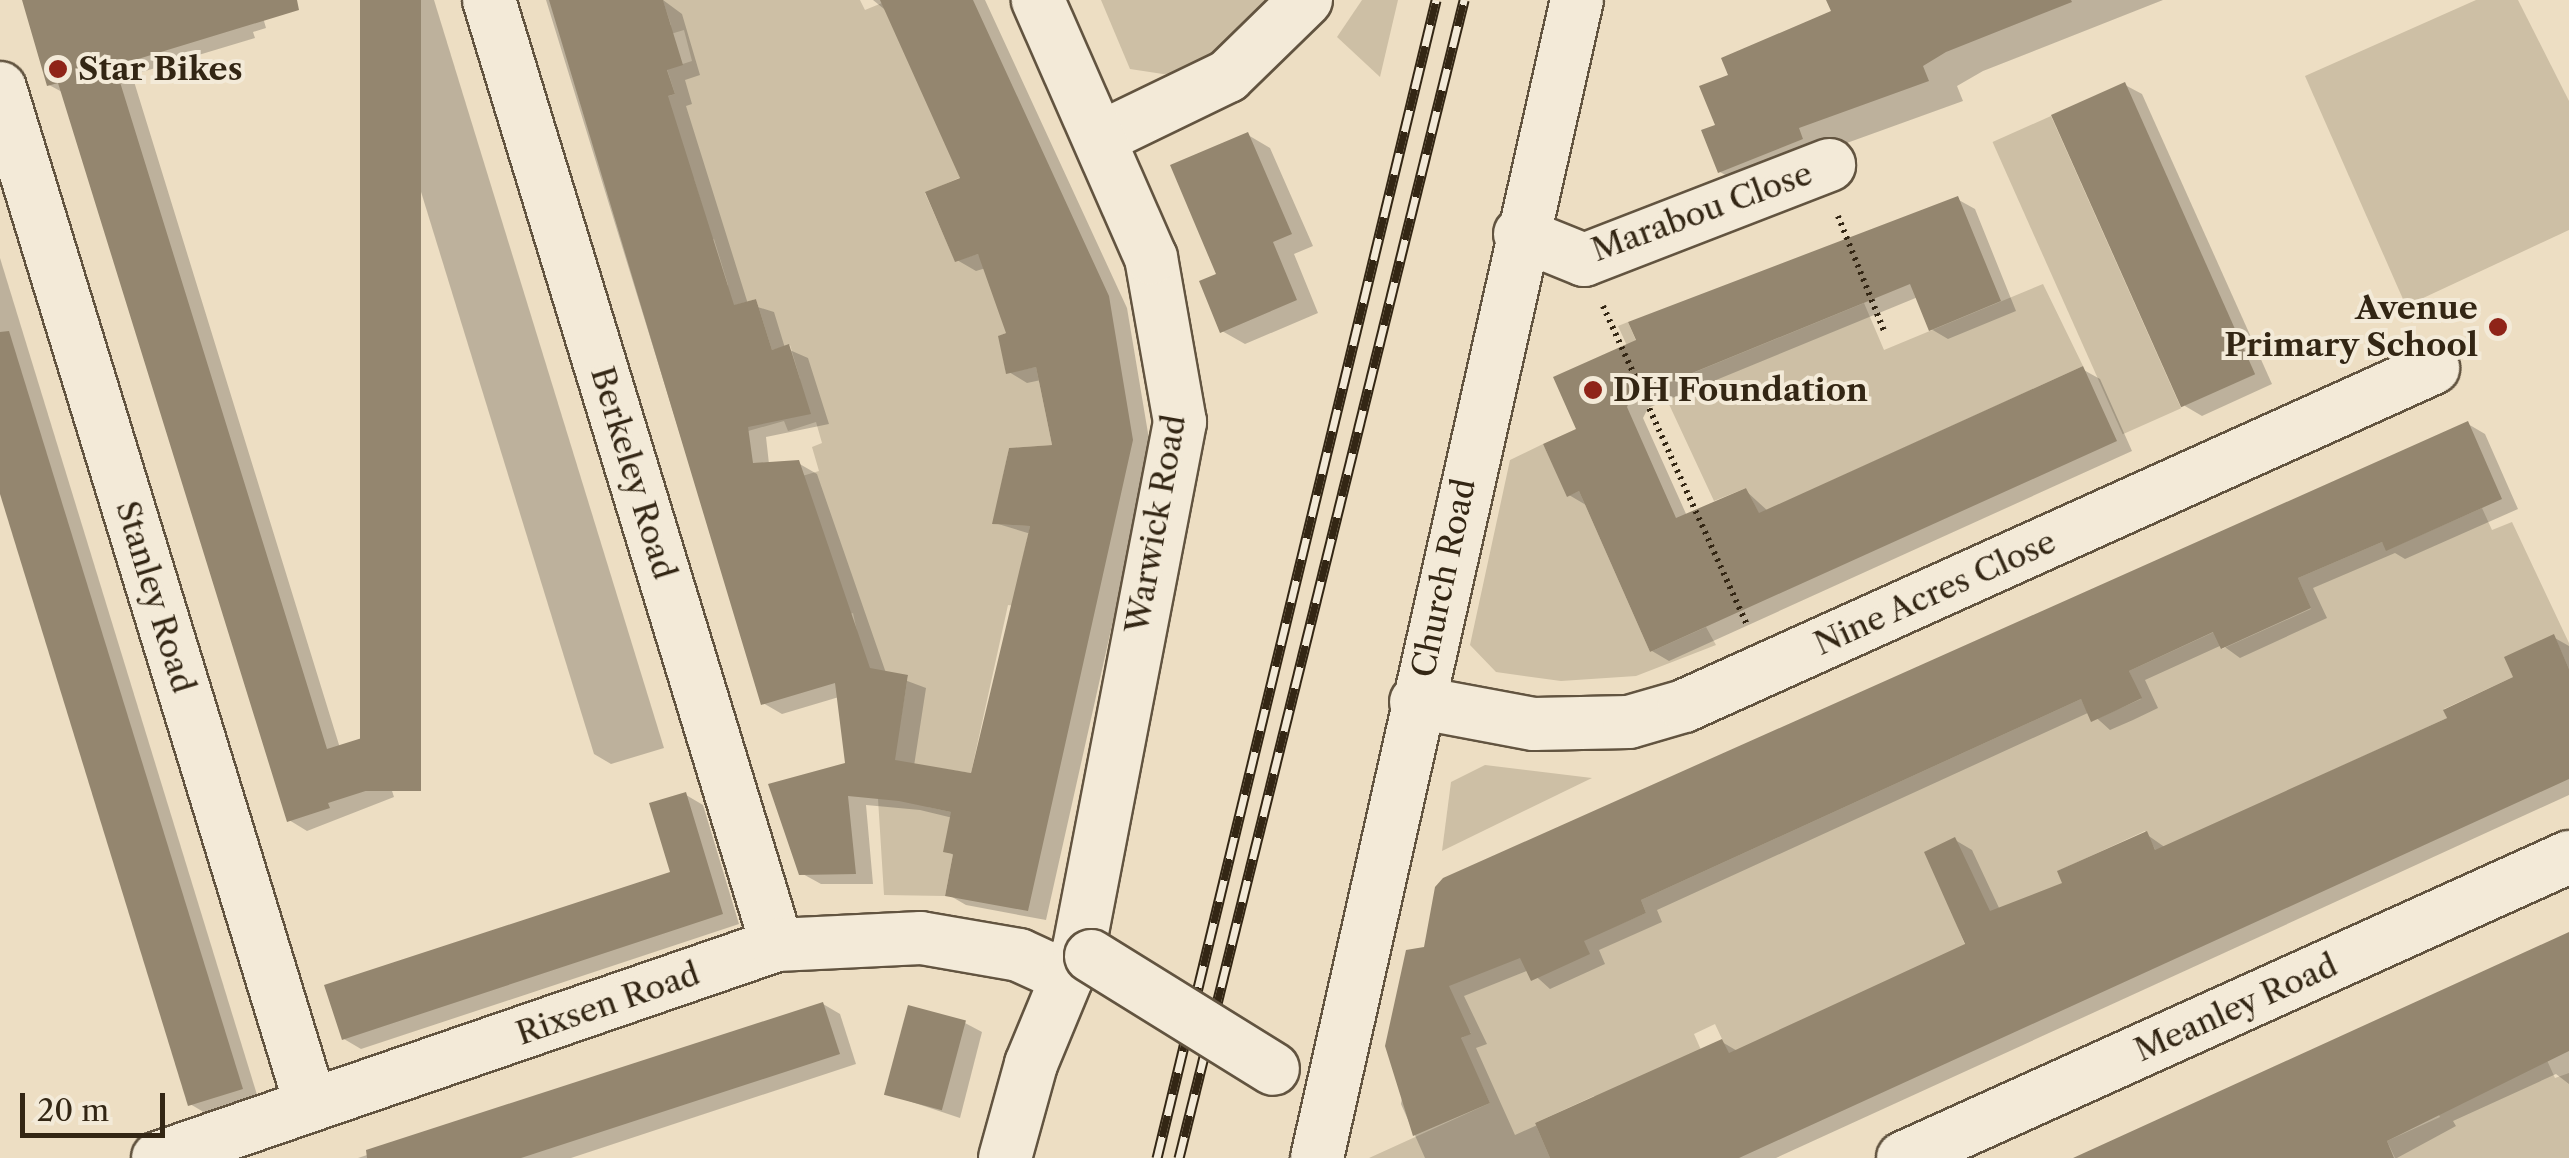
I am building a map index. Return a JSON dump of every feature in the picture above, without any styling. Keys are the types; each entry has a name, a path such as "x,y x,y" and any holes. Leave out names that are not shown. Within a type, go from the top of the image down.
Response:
{"street":[{"name":"Berkeley Road","path":"489,0 776,946"},
{"name":"Warwick Road","path":"1005,1158 1031,1064 1079,960 1180,422 1151,258 1038,0"},
{"path":"1100,138 1228,76 1306,0"},
{"name":"Church Road","path":"1317,1158 1520,234 1577,0"},
{"name":"Stanley Road","path":"0,88 311,1105"},
{"name":"Marabou Close","path":"1520,234 1584,260 1824,167"},
{"name":"Nine Acres Close","path":"1416,702 1534,724 1629,722 1766,670 2433,368"},
{"name":"Meanley Road","path":"1904,1158 2569,858"},
{"name":"Rixsen Road","path":"158,1158 776,946 921,938 1079,960 1273,1070 1330,1088"}],"path":[{"path":"1824,167 1884,331"},
{"path":"1584,260 1766,670"}],"shaded area":[{"path":"648,0 860,0 865,10 882,3 961,177 925,193 955,261 978,254 1019,327 999,336 1006,373 1036,367 1052,445 1009,448 993,524 1030,526 1017,585 1039,610 1008,605 971,773 937,768 928,807 951,812 953,854 945,896 884,895 878,799 894,759 908,676 866,673 853,613 801,628 759,489 819,471 812,447 822,443 816,422 788,431 784,421 741,433 777,386 800,379 790,345 772,350 756,299 708,313 728,285 714,239 688,247 707,222 694,179 670,186 638,106 675,94 667,69 692,61 684,30 620,49 671,25 663,1"},
{"path":"1101,0 1284,0 1241,41 1180,73 1163,74 1130,69"},
{"path":"1362,0 1398,0 1380,77 1337,37"},
{"path":"2476,0 2518,0 2569,101 2569,230 2406,306 2305,76"},
{"path":"2051,116 2181,408 2123,434 1993,142"},
{"path":"2043,284 2083,366 1759,514 1746,488 1714,501 1667,400 1654,405 1618,326 1628,322 1656,388 1864,303 1884,350"},
{"path":"1543,444 1568,496 1579,491 1650,652 1706,627 1716,645 1636,676 1561,681 1496,672 1470,645 1510,460"},
{"path":"2482,508 2492,530 2512,522 2569,643 2569,669 2554,635 2513,677 2444,709 2447,718 2156,851 2145,831 2058,871 2063,883 1992,915 1954,918 1965,945 1729,1054 1715,1024 1694,1034 1708,1066 1619,1150 1594,1096 1535,1123 1550,1158 1369,1158 1490,1103 1460,1039 1471,1033 1438,990 1579,930 1616,926 1646,913 1641,900 2081,699 2092,721 2141,699 2129,671 2214,632 2222,649 2311,609 2298,578 2382,542 2387,550"},
{"path":"1485,765 1592,778 1442,851 1451,782"},
{"path":"2541,1047 2555,1078 2569,1073 2569,1158 2395,1158 2387,1141 2440,1117 2431,1097"}],"building":[{"path":"22,0 297,0 299,10 115,66 327,749 362,738 378,787 328,803 330,808 287,822 58,83 47,86"},
{"path":"360,0 421,0 421,791 360,791"},
{"path":"549,0 663,0 683,65 667,70 675,94 668,96 734,305 756,299 772,350 789,344 811,414 748,427 753,463 799,460 870,668 908,675 895,760 971,773 1030,526 992,524 1009,448 1052,445 1036,367 1006,374 998,336 1006,333 978,254 955,262 925,192 960,178 880,0 973,0 1109,296 1133,440 1028,911 945,896 953,854 943,852 951,812 899,801 848,796 856,874 799,875 768,784 845,763 835,683 761,705"},
{"path":"1826,0 2072,2 1946,52 1923,66 1929,81 1799,128 1803,139 1718,173 1701,130 1715,125 1699,86 1728,75 1721,58 1831,11"},
{"path":"2125,82 2255,374 2181,407 2051,115"},
{"path":"1248,132 1292,234 1273,242 1297,300 1220,333 1199,281 1216,274 1170,165"},
{"path":"1958,196 2001,301 1929,331 1910,284 1631,398 1627,407 1676,518 1746,488 1759,513 2083,366 2117,441 1650,652 1579,491 1567,497 1543,444 1576,429 1553,377 1636,340 1628,322"},
{"path":"9,331 243,1089 188,1106 0,494 0,332"},
{"path":"2468,421 2502,499 2386,551 2382,542 2298,578 2311,608 2221,649 2213,632 2129,671 2142,698 2115,711 2091,722 2081,699 1641,900 1646,913 1584,941 1590,954 1531,981 1520,958 1449,986 1471,1034 1461,1038 1490,1103 1413,1136 1385,1046 1406,950 1424,947 1435,887 1443,878"},
{"path":"2554,634 2569,669 2569,779 1739,1158 1550,1158 1535,1123 1722,1039 1729,1053 1965,944 1924,852 1955,837 1990,911 2062,883 2057,871 2147,831 2155,850 2447,718 2443,710 2513,677 2504,657"},
{"path":"686,792 723,914 342,1040 324,985 670,872 649,803"},
{"path":"2569,932 2569,1051 2387,1141 2394,1158 2073,1158"},
{"path":"823,1002 840,1054 521,1158 367,1158 366,1150"},
{"path":"908,1005 966,1021 942,1110 884,1095"}],"railway":[{"path":"1157,1158 1436,0"},
{"path":"1179,1158 1464,0"}],"place":[{"name":"Star Bikes","path":"58,69"},
{"name":"Avenue Primary School","path":"2498,327"},
{"name":"DH Foundation","path":"1593,390"}]}
